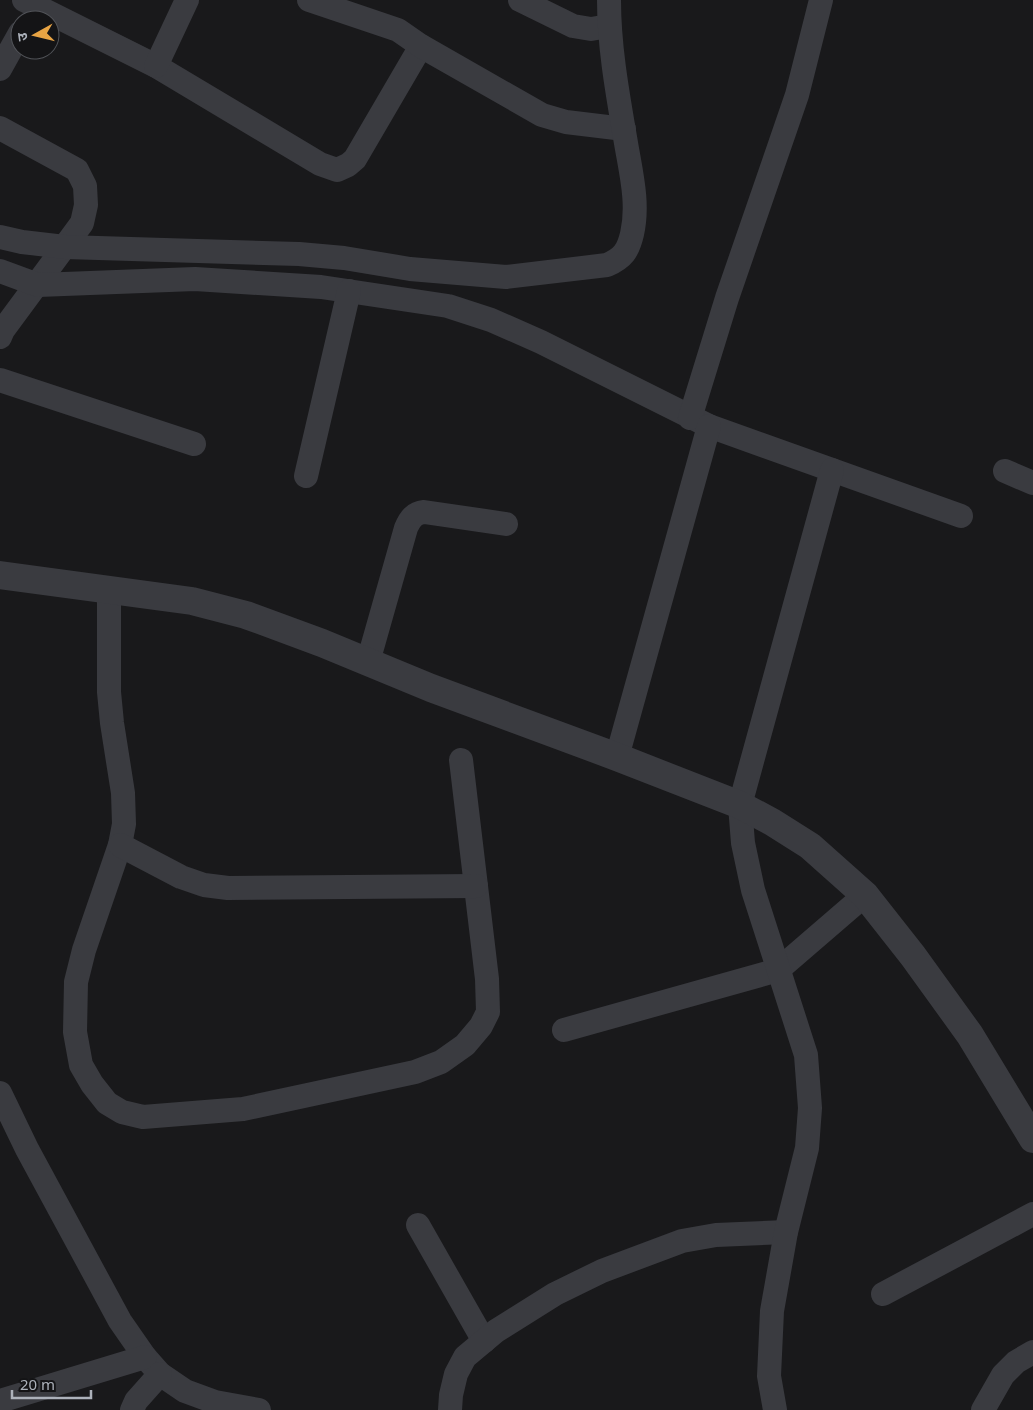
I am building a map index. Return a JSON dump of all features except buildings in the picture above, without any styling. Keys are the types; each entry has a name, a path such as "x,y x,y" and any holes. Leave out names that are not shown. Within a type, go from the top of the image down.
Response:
{"street":[{"path":"156,66 187,0"},
{"path":"310,0 398,30 421,46 542,115 566,122 624,129"},
{"path":"520,0 573,26 591,29 609,26"},
{"path":"0,236 61,253 298,254 344,258 410,269 506,277 607,265 620,259 626,250 632,233 635,198 609,26 609,0"},
{"path":"617,757 700,422 727,298 797,95 821,0"},
{"path":"31,6 156,66 320,164 337,170 348,166 355,159 421,46"},
{"path":"0,69 10,51"},
{"path":"0,128 77,170 85,186 86,205 82,223 3,330 0,337"},
{"path":"0,271 40,281 195,279 321,287 448,306 491,320 541,342 700,422 961,516"},
{"path":"306,476 348,291"},
{"path":"0,380 194,444"},
{"path":"775,1410 769,1376 772,1311 786,1232 807,1148 810,1108 806,1055 753,890 743,843 740,805 832,470"},
{"path":"1005,471 1033,483"},
{"path":"368,662 410,519 416,513 424,512 506,524"},
{"path":"0,575 192,601 246,615 431,688 740,805 772,822 810,846 865,895 913,956 970,1035 1033,1139"},
{"path":"109,590 109,692 123,793 124,824 120,845 84,950 76,982 75,1032 81,1065 92,1084 106,1103 122,1112 143,1116 243,1109 415,1072 441,1062 465,1045 481,1026 488,1012 487,979 461,760"},
{"path":"120,845 181,877 204,885 228,888 476,886"},
{"path":"564,1030 778,970 865,895"},
{"path":"0,1093 27,1148 120,1321 152,1366 185,1391 215,1402 260,1410"},
{"path":"883,1294 1033,1214"},
{"path":"418,1226 484,1341"},
{"path":"450,1410 456,1374 465,1357 496,1332 555,1294 602,1271 682,1242 716,1235 786,1232"},
{"path":"983,1410 1003,1376 1016,1362 1033,1352"},
{"path":"0,1401 152,1366"},
{"path":"132,1410 152,1366"}]}
